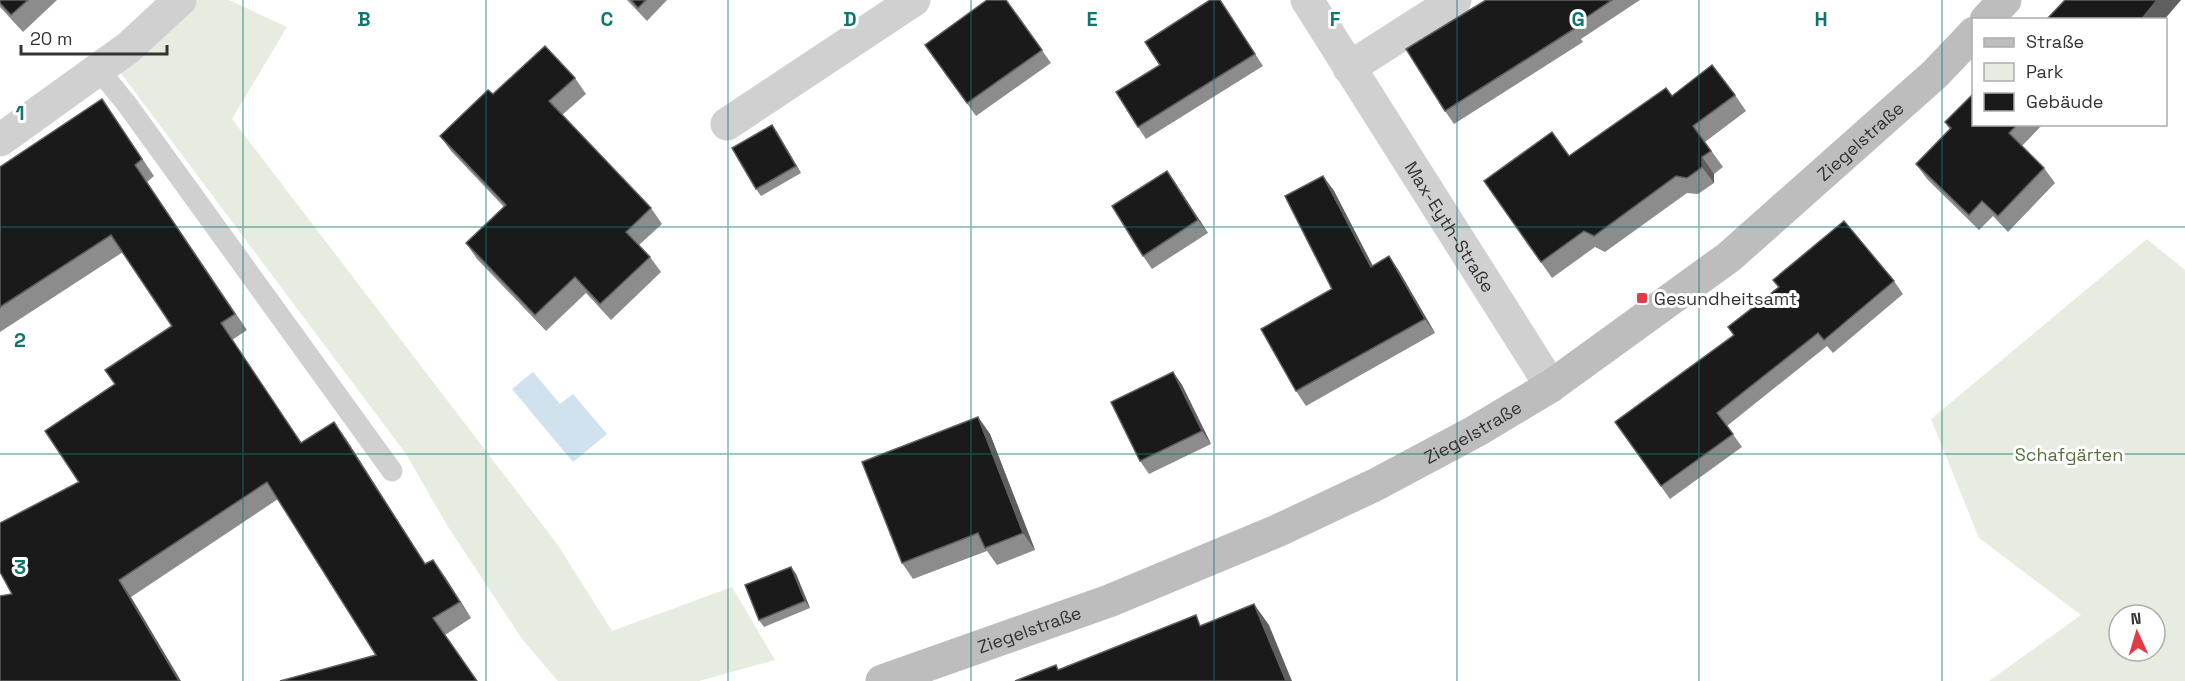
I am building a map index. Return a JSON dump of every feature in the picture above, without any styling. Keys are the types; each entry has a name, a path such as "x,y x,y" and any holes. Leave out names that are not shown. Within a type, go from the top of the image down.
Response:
{"main road":[{"path":"1988,18 2005,0"},
{"name":"Ziegelstraße","path":"882,681 1109,600 1277,531 1405,469 1551,386 1729,257 1935,74 1972,35"}],"street":[{"path":"0,140 128,48 180,0"},
{"path":"727,124 914,0"},
{"name":"Max-Eyth-Straße","path":"1308,0 1551,386"},
{"path":"1349,68 1455,0"}],"lane":[{"path":"98,69 133,113 392,471"}],"green space":[{"path":"197,0 229,0 287,27 232,119 557,544 612,631 732,587 775,660 699,681 558,681 522,639 447,525 406,454 120,72"},
{"name":"Schafgärten","path":"2147,239 2185,270 2185,681 1989,681 2081,615 1979,538 1931,419"}],"water":[{"path":"533,372 560,404 573,394 607,434 573,462 512,389"}],"building":[{"path":"0,0 28,0 11,15"},
{"path":"631,0 646,0 638,8"},
{"path":"987,0 1006,0 1042,50 967,103 925,45"},
{"path":"1210,0 1220,0 1255,54 1138,127 1116,92 1160,65 1145,42"},
{"path":"1486,0 1612,0 1572,27 1574,29 1445,111 1406,49"},
{"path":"2065,0 2157,0 2143,18 2048,18"},
{"path":"545,46 575,78 549,101 651,208 626,232 650,257 600,304 575,277 535,315 466,243 506,205 440,136 488,90 493,94"},
{"path":"1712,65 1735,95 1693,126 1711,151 1702,157 1702,167 1687,178 1676,176 1594,236 1584,231 1541,262 1484,181 1552,132 1569,156 1666,88 1672,96"},
{"path":"1972,95 1972,126 2016,126 2009,133 2044,168 1998,216 1982,201 1969,215 1916,164 1951,128 1945,122"},
{"path":"102,99 142,159 135,165 235,314 221,323 301,443 334,422 425,564 433,560 460,602 433,618 477,681 280,681 376,655 267,482 119,580 179,681 0,681 0,596 12,594 0,572 0,523 79,482 45,431 115,384 105,370 172,326 111,235 0,307 0,167"},
{"path":"772,125 796,166 756,189 732,148"},
{"path":"1167,171 1198,220 1143,256 1112,206"},
{"path":"1323,176 1371,267 1389,256 1425,319 1296,391 1261,329 1332,289 1285,196"},
{"path":"1844,221 1894,281 1824,340 1818,333 1717,413 1733,434 1661,486 1615,422 1734,335 1728,327 1779,287 1773,280"},
{"path":"1173,372 1202,431 1140,461 1111,402"},
{"path":"978,417 1023,533 985,548 978,533 902,563 862,462"},
{"path":"791,567 805,601 759,620 745,585"},
{"path":"1254,604 1286,681 1015,681 1056,665 1058,670 1196,615 1200,626"}],"place":[{"name":"Gesundheitsamt","path":"1642,298"}]}
